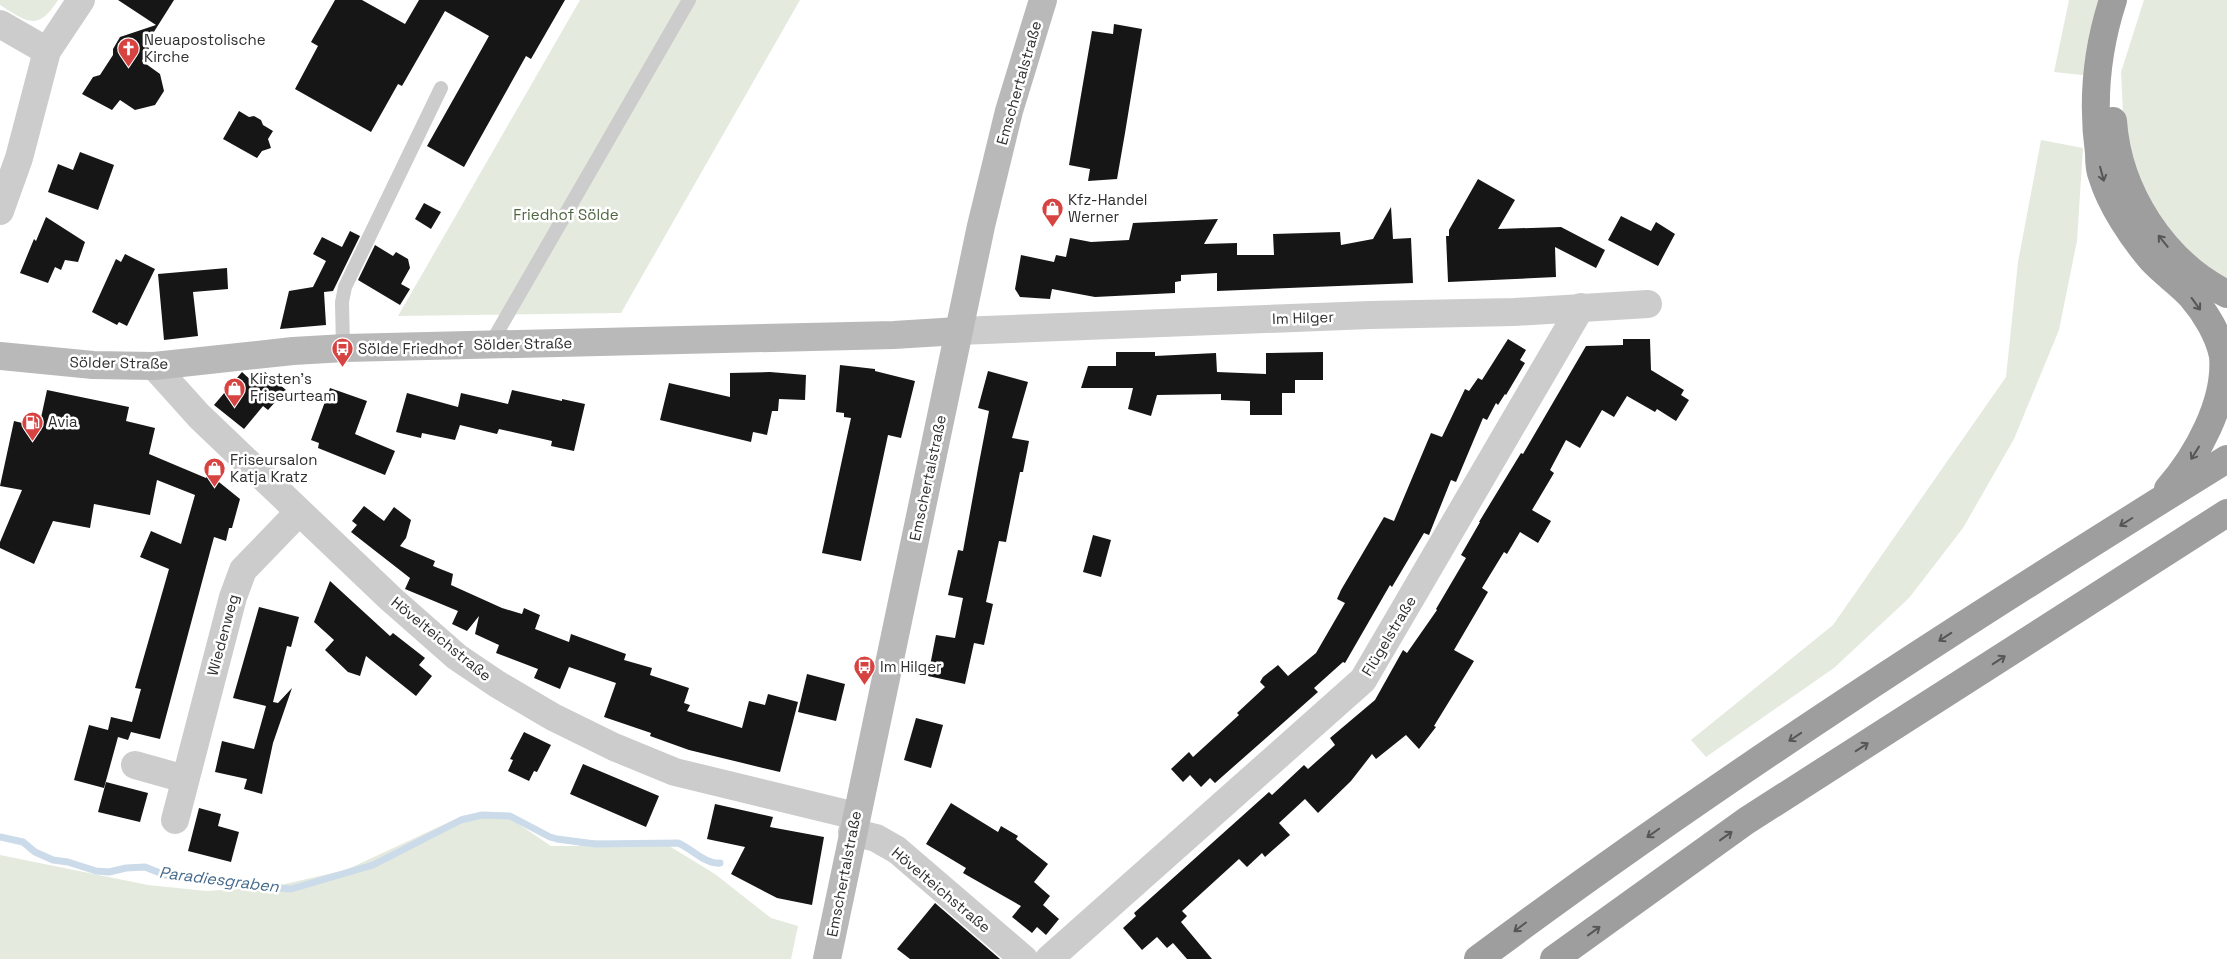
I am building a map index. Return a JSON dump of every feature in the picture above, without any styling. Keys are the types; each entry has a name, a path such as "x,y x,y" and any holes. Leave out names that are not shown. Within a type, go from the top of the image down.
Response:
{"highway":[{"path":"2113,0 2106,22 2098,61 2095,126 2102,176 2124,223 2153,261 2191,297 2211,325 2223,356 2222,395 2205,437 2182,473 2154,504"},
{"path":"2132,0 2118,45 2112,86 2114,140 2121,169 2139,205 2166,246 2204,280 2227,294"},
{"path":"1478,959 1692,805 1900,666 2227,459"},
{"path":"1554,959 1746,821 2227,513"}],"main road":[{"name":"Emschertalstraße","path":"827,959 981,226 1009,111 1043,0"},
{"name":"Sölder Straße","path":"0,356 93,365 154,366 293,350 958,332"}],"street":[{"path":"0,211 19,158 47,51 81,0"},
{"path":"0,24 47,51"},
{"name":"Im Hilger","path":"958,332 1514,312 1648,304"},
{"name":"Flügelstraße","path":"1049,959 1363,680 1582,307"},
{"name":"Hövelteichstraße","path":"154,366 199,416 430,635 496,684 553,717 614,747 675,772 854,824 897,850 1024,959"},
{"name":"Wiedenweg","path":"175,820 233,597 243,570 299,512"},
{"path":"135,765 185,779"}],"lane":[{"path":"490,345 689,0"},
{"path":"342,348 342,302 345,287 441,88"}],"green space":[{"path":"0,0 58,0 44,17 32,21 18,16 0,5"},
{"name":"Friedhof Sölde","path":"580,0 800,0 621,313 398,316"},
{"path":"2069,0 2105,0 2091,76 2054,72"},
{"path":"2144,0 2227,0 2227,281 2173,239 2143,191 2124,134 2121,72"},
{"path":"2041,140 2083,148 2077,241 2059,330 2014,439 1963,528 1909,598 1834,668 1706,757 1691,740 1833,625 2006,377 2018,262"},
{"path":"483,812 508,817 551,846 578,846 590,840 666,844 715,874 771,918 798,926 791,959 0,959 0,855 148,885 207,891 276,886 346,870 462,816"}],"building":[{"name":"Neuapostolische Kirche","path":"118,0 174,0 145,46 149,48 142,61 160,74 164,91 155,105 135,110 120,100 112,110 82,94 93,77 100,75 113,55 113,49 120,37 156,25"},
{"path":"335,0 362,0 405,24 419,0 565,0 531,59 526,56 464,167 427,146 489,36 445,11 402,86 398,84 371,132 295,89 318,46 311,42"},
{"path":"1114,24 1142,29 1125,133 1117,179 1088,181 1090,169 1069,165 1092,31 1113,34"},
{"path":"239,111 249,117 254,116 261,120 263,125 273,131 268,139 271,148 262,151 257,158 223,139"},
{"path":"80,152 114,165 98,210 48,192 58,164 73,170"},
{"path":"1478,179 1515,200 1498,229 1561,227 1605,250 1596,268 1555,247 1556,277 1448,282 1446,236 1449,236 1449,230"},
{"path":"424,203 441,212 431,229 415,219"},
{"path":"1391,207 1393,239 1411,238 1413,283 1217,291 1217,273 1181,275 1181,281 1175,282 1175,293 1095,297 1052,289 1050,299 1020,297 1015,289 1021,255 1054,262 1056,255 1066,257 1070,238 1091,242 1129,240 1133,223 1218,219 1204,244 1237,243 1237,255 1274,255 1273,234 1340,232 1341,245 1373,239"},
{"path":"1621,216 1651,231 1656,222 1675,234 1658,266 1608,240"},
{"path":"46,217 85,242 78,262 65,260 61,270 55,267 48,283 20,273 34,239 36,241"},
{"path":"350,231 360,236 333,291 324,292 326,325 280,329 289,291 313,287 326,261 313,254 322,237 342,247"},
{"path":"375,245 393,256 396,252 408,259 410,268 401,284 410,289 400,305 358,280"},
{"path":"125,254 155,269 127,326 119,322 117,325 92,312 116,259 121,262"},
{"path":"227,268 228,289 193,292 198,336 164,340 158,274"},
{"path":"1508,339 1526,350 1520,360 1525,363 1506,395 1498,405 1496,403 1487,420 1483,418 1456,482 1451,480 1429,535 1424,533 1392,587 1390,585 1345,663 1343,662 1314,688 1318,692 1215,783 1210,778 1201,787 1190,775 1183,782 1171,769 1189,752 1193,757 1239,715 1237,713 1265,687 1260,682 1263,677 1278,665 1288,676 1316,653 1345,603 1337,599 1341,590 1384,517 1394,521 1431,433 1442,437 1465,389 1469,391 1478,378 1482,380"},
{"path":"1623,339 1650,339 1651,370 1684,390 1681,395 1689,400 1676,421 1657,409 1655,412 1627,396 1614,417 1602,410 1580,448 1566,440 1550,470 1554,473 1532,510 1551,521 1538,543 1520,532 1507,554 1504,552 1482,588 1488,592 1454,650 1474,661 1434,726 1436,727 1419,749 1406,735 1376,759 1372,754 1351,781 1318,813 1305,799 1279,823 1290,835 1265,857 1262,853 1247,867 1239,859 1182,911 1187,916 1181,922 1212,959 1187,959 1173,943 1167,948 1157,937 1142,950 1123,928 1136,916 1134,913 1269,792 1272,795 1304,765 1308,769 1335,745 1330,738 1375,700 1403,650 1407,653 1437,610 1466,558 1461,555 1479,522 1521,453 1523,454 1586,346 1623,345"},
{"path":"1116,352 1155,352 1155,356 1216,353 1217,372 1266,374 1266,353 1323,352 1323,380 1295,380 1295,393 1282,393 1282,415 1250,415 1250,401 1221,400 1221,394 1157,395 1151,416 1128,409 1133,388 1081,388 1088,366 1116,366"},
{"path":"840,365 875,369 875,371 915,381 901,438 888,435 861,561 822,553 851,418 844,417 844,413 836,412"},
{"path":"988,371 1028,382 1012,438 1029,441 1023,472 1020,472 1006,542 999,541 986,602 993,604 984,645 974,643 965,684 928,676 936,635 955,638 963,598 948,595 958,550 963,551 989,411 978,408"},
{"path":"242,372 255,384 265,372 286,390 268,410 263,406 244,429 214,405"},
{"path":"770,372 806,375 805,400 779,399 778,411 772,411 767,435 753,432 751,442 660,420 669,383 730,397 730,373"},
{"path":"330,388 367,401 355,434 395,451 385,475 318,448 319,443 311,440"},
{"path":"47,390 129,407 126,421 155,428 149,454 206,478 209,474 240,499 232,528 229,528 226,541 214,537 160,739 131,732 128,740 118,737 104,788 74,780 89,725 108,730 111,717 132,722 141,689 135,688 169,569 140,557 151,531 181,544 195,495 157,480 150,515 94,504 90,528 53,521 34,564 0,548 0,542 22,490 0,486 14,421 39,427"},
{"path":"512,390 585,404 574,451 551,446 552,441 499,429 497,434 460,425 455,440 422,433 421,438 396,432 407,393 458,407 461,393 508,404"},
{"path":"364,506 384,521 394,507 411,520 406,538 400,546 435,561 433,566 453,574 451,585 502,608 522,614 524,608 540,615 535,629 569,642 571,634 626,654 624,660 652,668 650,675 689,688 684,703 690,705 687,711 742,728 749,701 765,705 768,694 798,702 780,772 689,750 650,736 651,733 604,717 616,683 569,667 560,689 534,678 538,669 496,653 499,645 475,634 479,616 467,631 452,624 458,611 405,589 410,578 351,532 357,525 352,521"},
{"path":"1093,535 1111,540 1101,577 1083,572"},
{"path":"330,581 390,636 393,633 425,658 419,665 432,676 416,696 366,656 360,676 348,672 325,650 334,640 314,622"},
{"path":"259,607 299,617 291,647 287,646 273,702 278,703 292,688 273,743 262,794 244,789 247,779 215,772 222,741 254,749 266,706 233,698"},
{"path":"807,674 845,684 836,721 798,712"},
{"path":"916,718 943,725 931,768 904,760"},
{"path":"524,732 551,745 537,772 534,771 529,781 508,771 513,760 510,759"},
{"path":"583,764 659,796 646,827 570,794"},
{"path":"106,782 148,793 140,822 98,812"},
{"path":"951,803 998,832 1001,826 1018,836 1016,839 1048,864 1034,882 1050,896 1043,905 1059,919 1046,935 1037,927 1032,933 1012,917 1021,906 963,873 966,868 926,844"},
{"path":"715,804 773,817 770,827 824,837 812,905 777,898 731,874 745,847 707,839"},
{"path":"199,808 221,814 218,826 239,832 231,862 188,851"},
{"path":"935,903 1000,959 910,959 897,949"}],"waterway":[{"name":"Paradiesgraben","path":"0,837 23,842 35,852 53,860 68,862 96,871 109,872 126,868 145,867 165,875 183,876 211,882 291,889 373,865 461,820 482,815 510,816 557,839 595,844 678,843 704,859 720,863"}],"place":[{"name":"Neuapostolische Kirche","path":"128,68"},
{"name":"Kfz-Handel Werner","path":"1052,228"},
{"name":"Sölde Friedhof","path":"342,368"},
{"name":"Kirsten's Friseurteam","path":"234,407"},
{"name":"Avia","path":"32,441"},
{"name":"Friseursalon Katja Kratz","path":"214,488"},
{"name":"Im Hilger","path":"864,686"}]}
